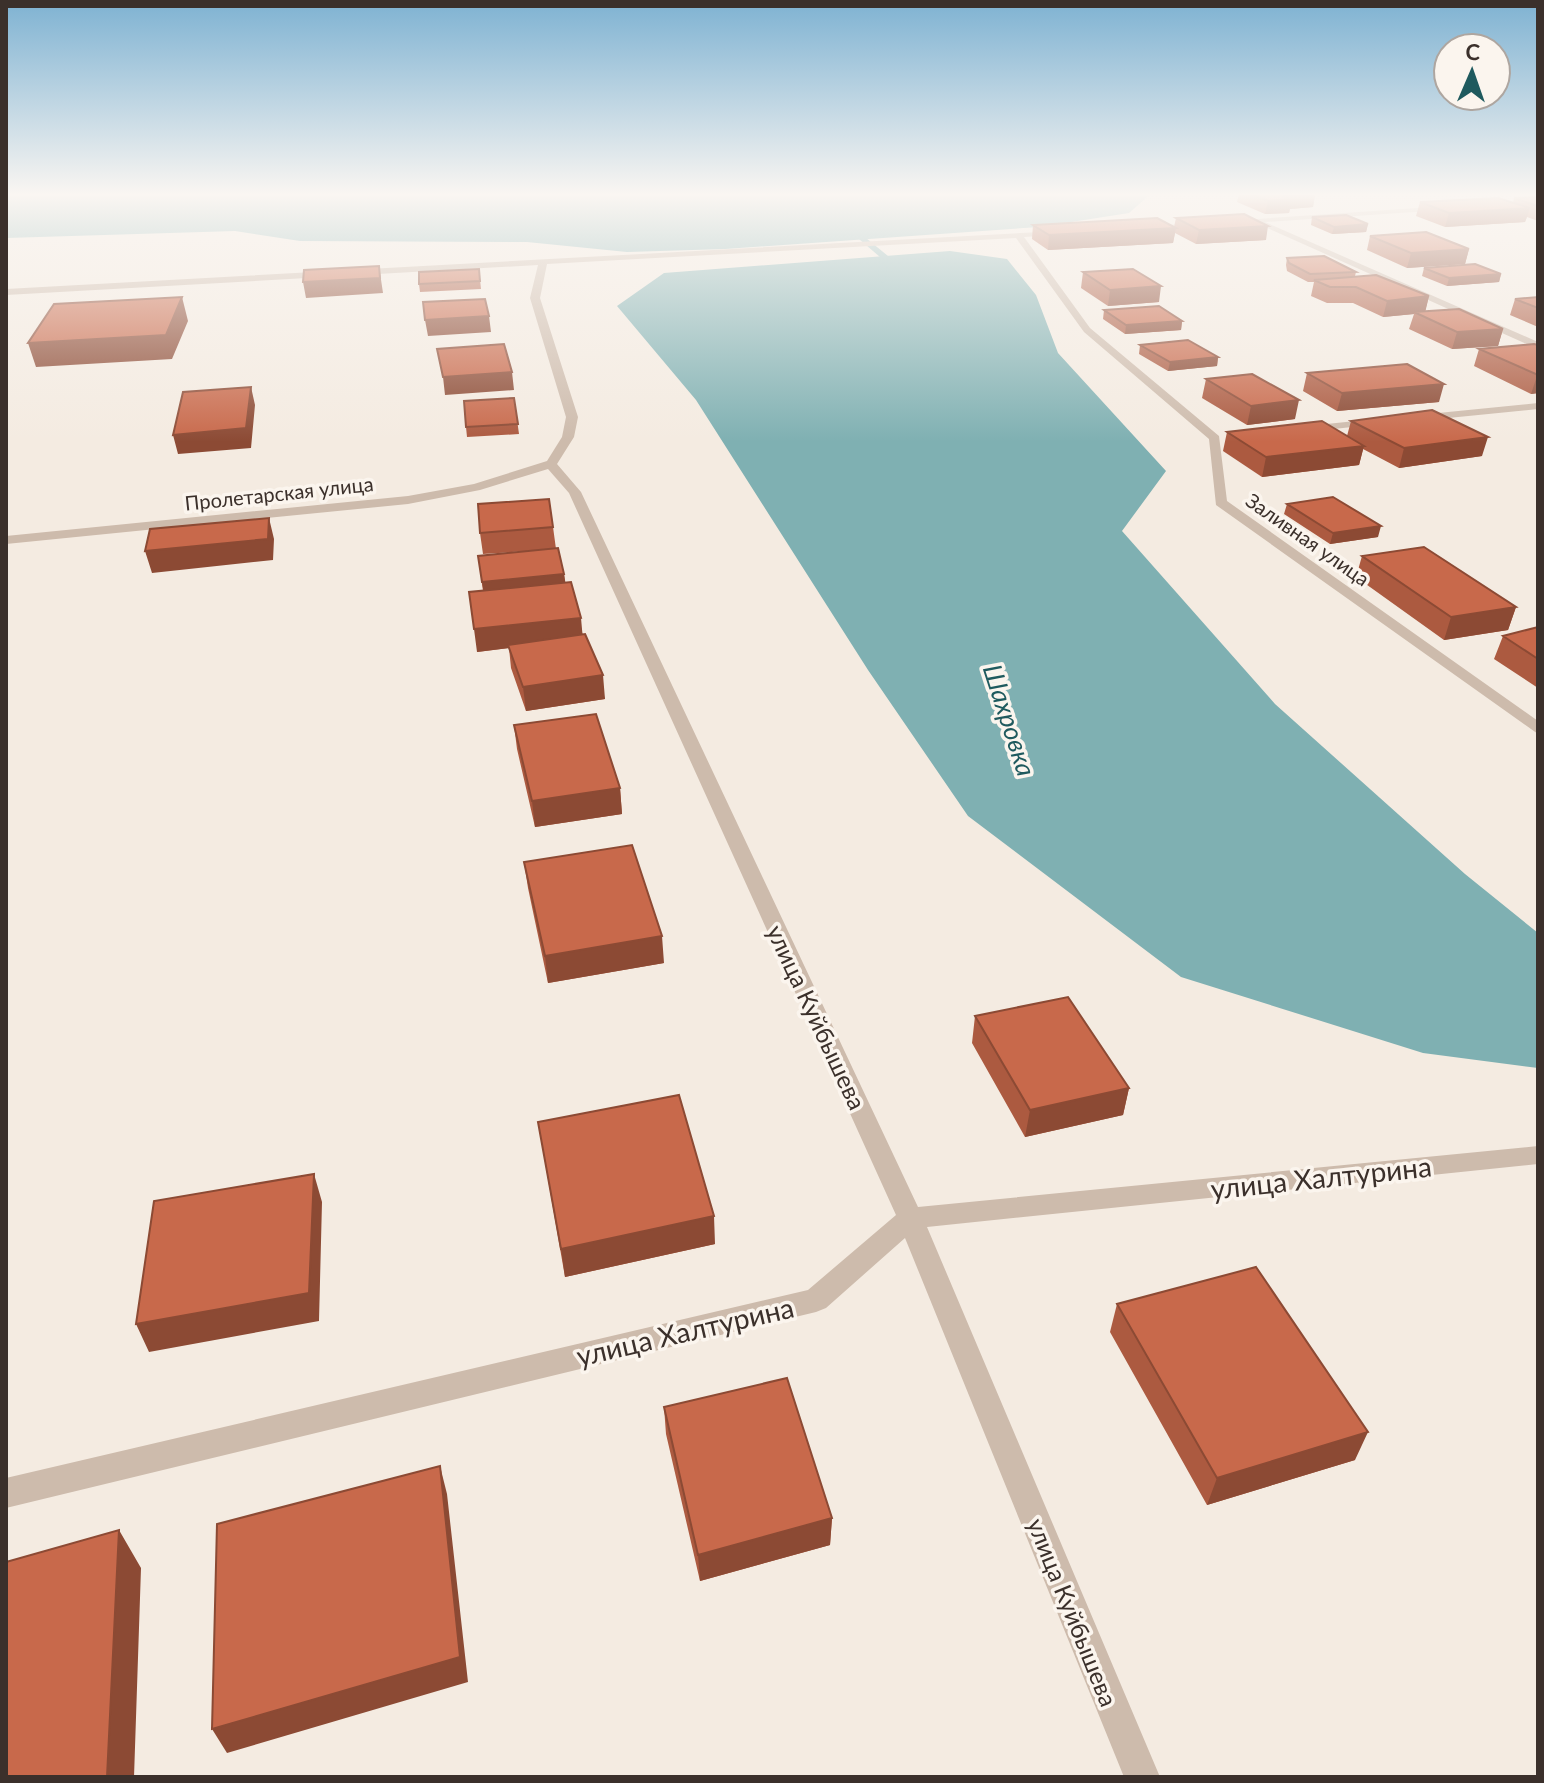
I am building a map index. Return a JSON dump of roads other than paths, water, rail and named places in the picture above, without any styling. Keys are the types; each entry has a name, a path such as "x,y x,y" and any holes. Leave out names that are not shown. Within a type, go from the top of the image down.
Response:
{"street":[{"path":"6,292 298,276"},
{"path":"540,276 535,298 572,417 568,437 551,464"},
{"path":"1048,276 1087,330 1215,438 1231,437"},
{"path":"1381,276 1538,346"},
{"path":"1400,420 1538,406"},
{"path":"1292,431 1384,422"},
{"name":"Заливная улица","path":"1215,438 1221,502 1538,729"},
{"name":"Пролетарская улица","path":"6,540 408,500 476,487 551,464"},
{"name":"улица Куйбышева","path":"551,464 575,492 910,1218 1142,1777"},
{"name":"улица Халтурина","path":"6,1493 816,1300 910,1218 1538,1155"}],"water":[{"path":"659,276 1021,276 1036,295 1058,353 1166,471 1122,531 1275,704 1465,874 1538,933 1538,1068 1423,1053 1181,977 968,816 868,670 696,400 617,306"}],"waterway":[{"name":"Шахровка","path":"882,276 882,281"}]}
